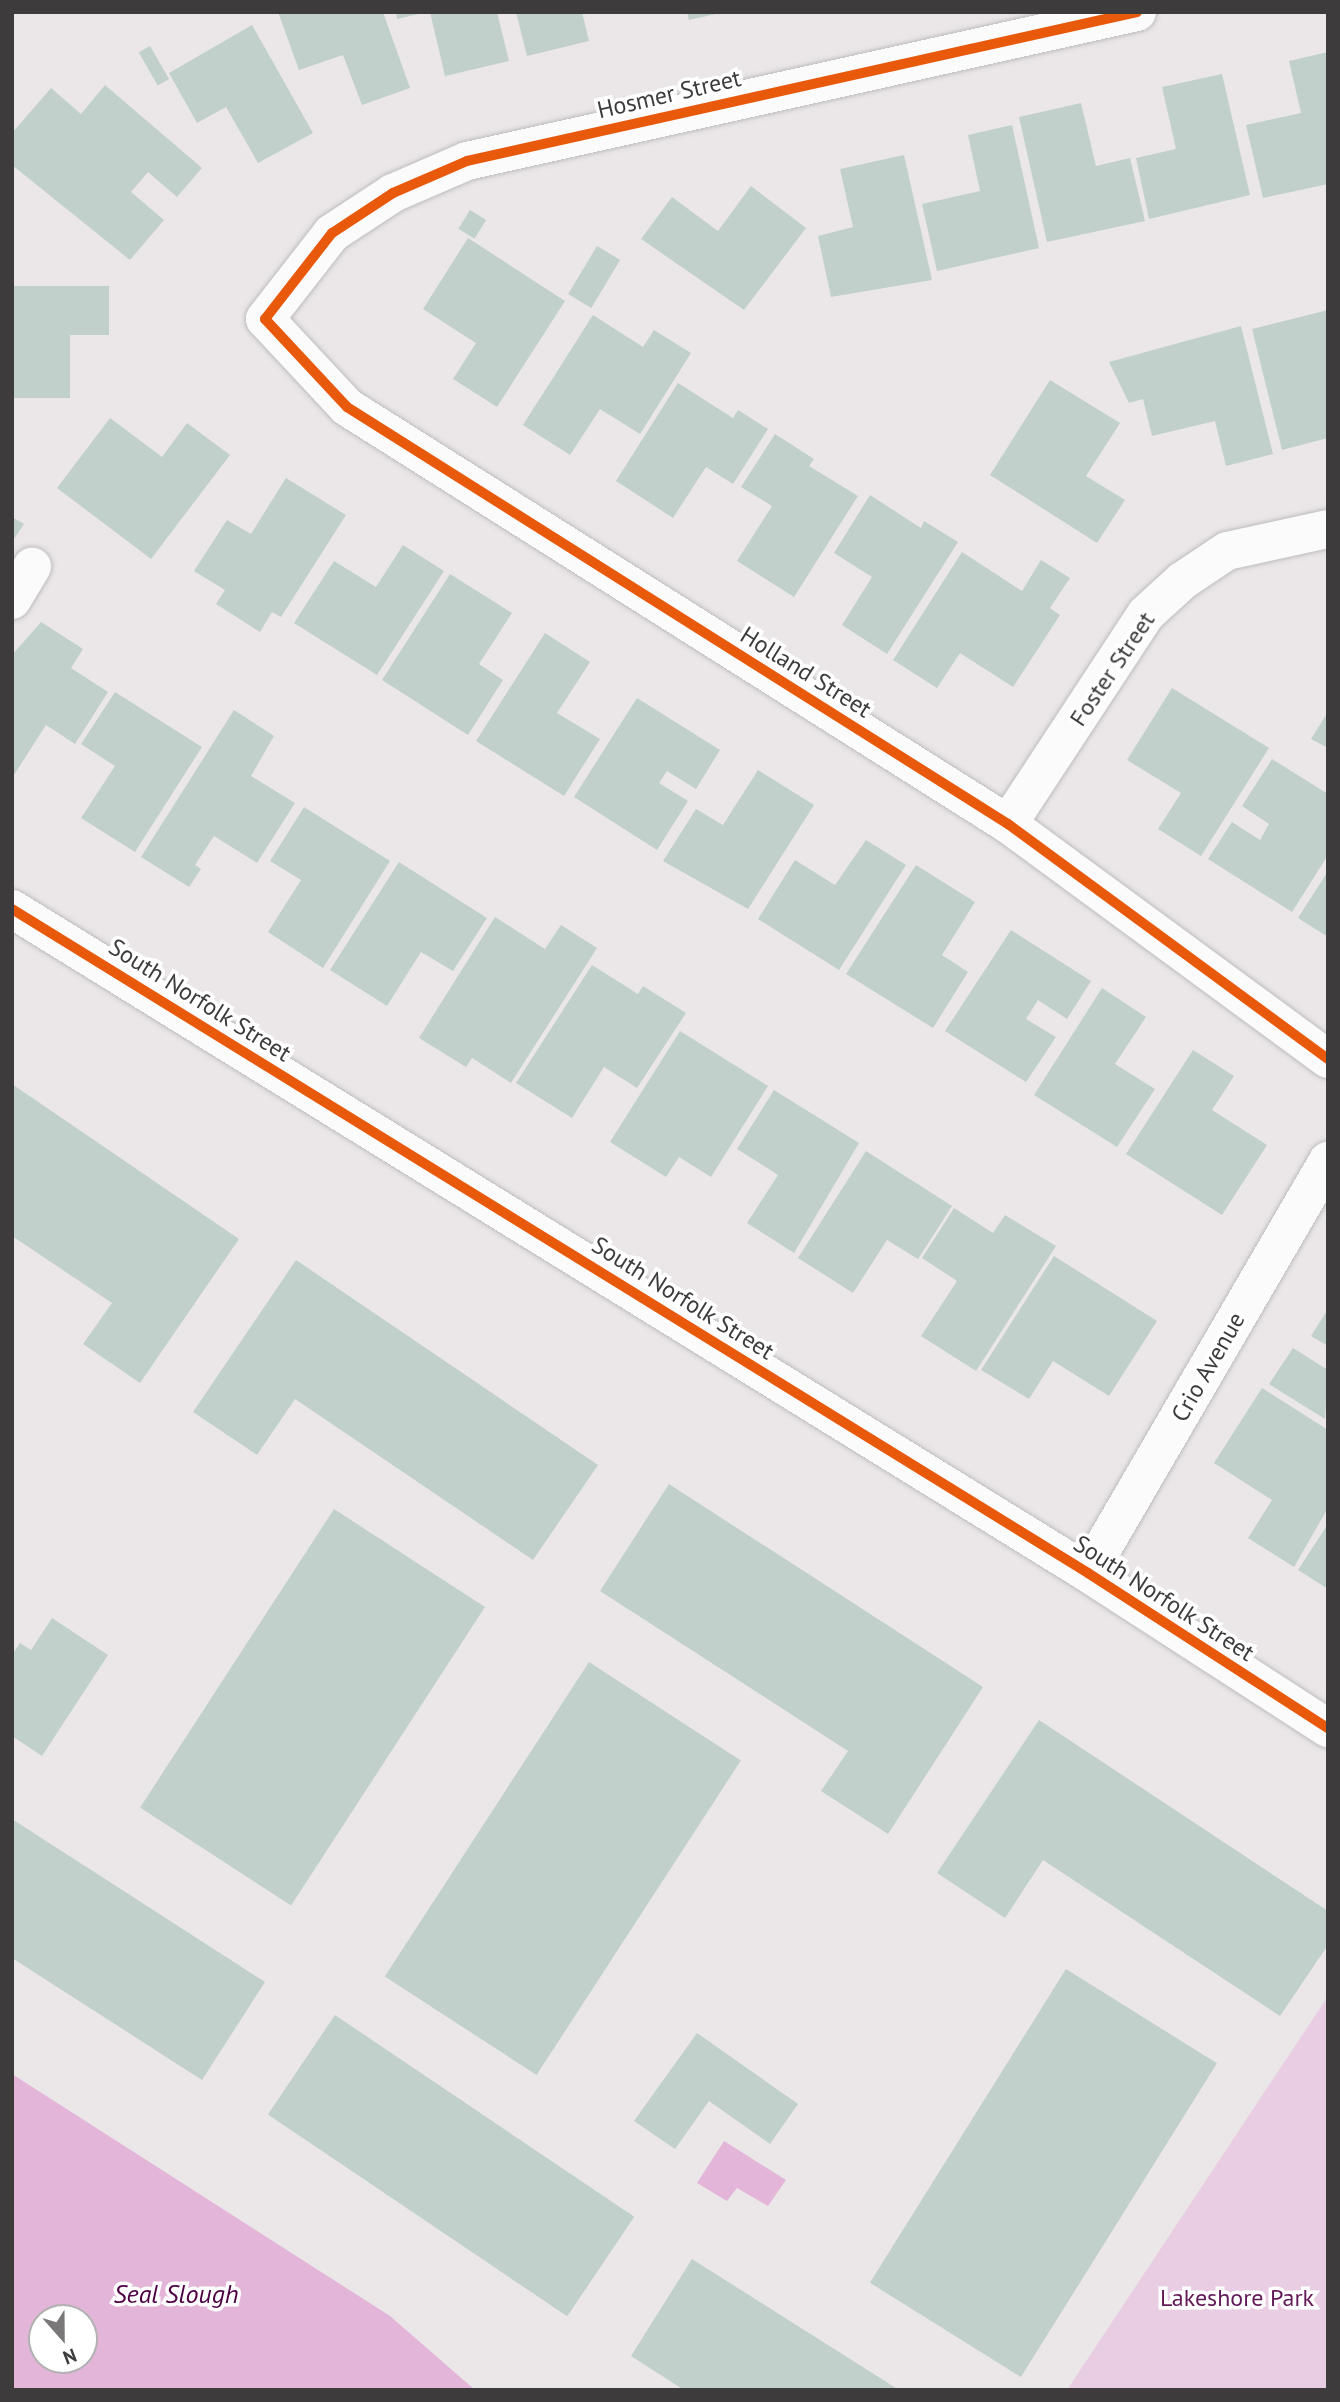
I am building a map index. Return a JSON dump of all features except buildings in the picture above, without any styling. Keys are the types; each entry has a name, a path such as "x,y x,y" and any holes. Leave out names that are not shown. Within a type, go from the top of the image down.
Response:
{"street":[{"name":"Hosmer Street","path":"265,319 332,233 393,193 467,161 1136,12"},
{"name":"Holland Street","path":"265,319 347,407 1008,824 1328,1059"},
{"name":"Foster Street","path":"1008,824 1146,614 1173,589 1227,551 1328,529"},
{"path":"12,600 32,567"},
{"name":"South Norfolk Street","path":"12,909 1088,1573 1328,1728"},
{"name":"Crio Avenue","path":"1088,1573 1328,1161"}],"green space":[{"name":"Lakeshore Park","path":"1328,1996 1328,2390 1067,2390"}],"water":[{"name":"Seal Slough","path":"12,2074 390,2316 475,2390 12,2390"},
{"path":"724,2141 786,2180 768,2206 737,2188 727,2201 697,2183"}],"cycle path":[{"path":"1137,12 467,161 393,193 332,233 265,319 347,407 1008,824 1328,1059"},
{"path":"12,909 1088,1573 1328,1728"}]}
